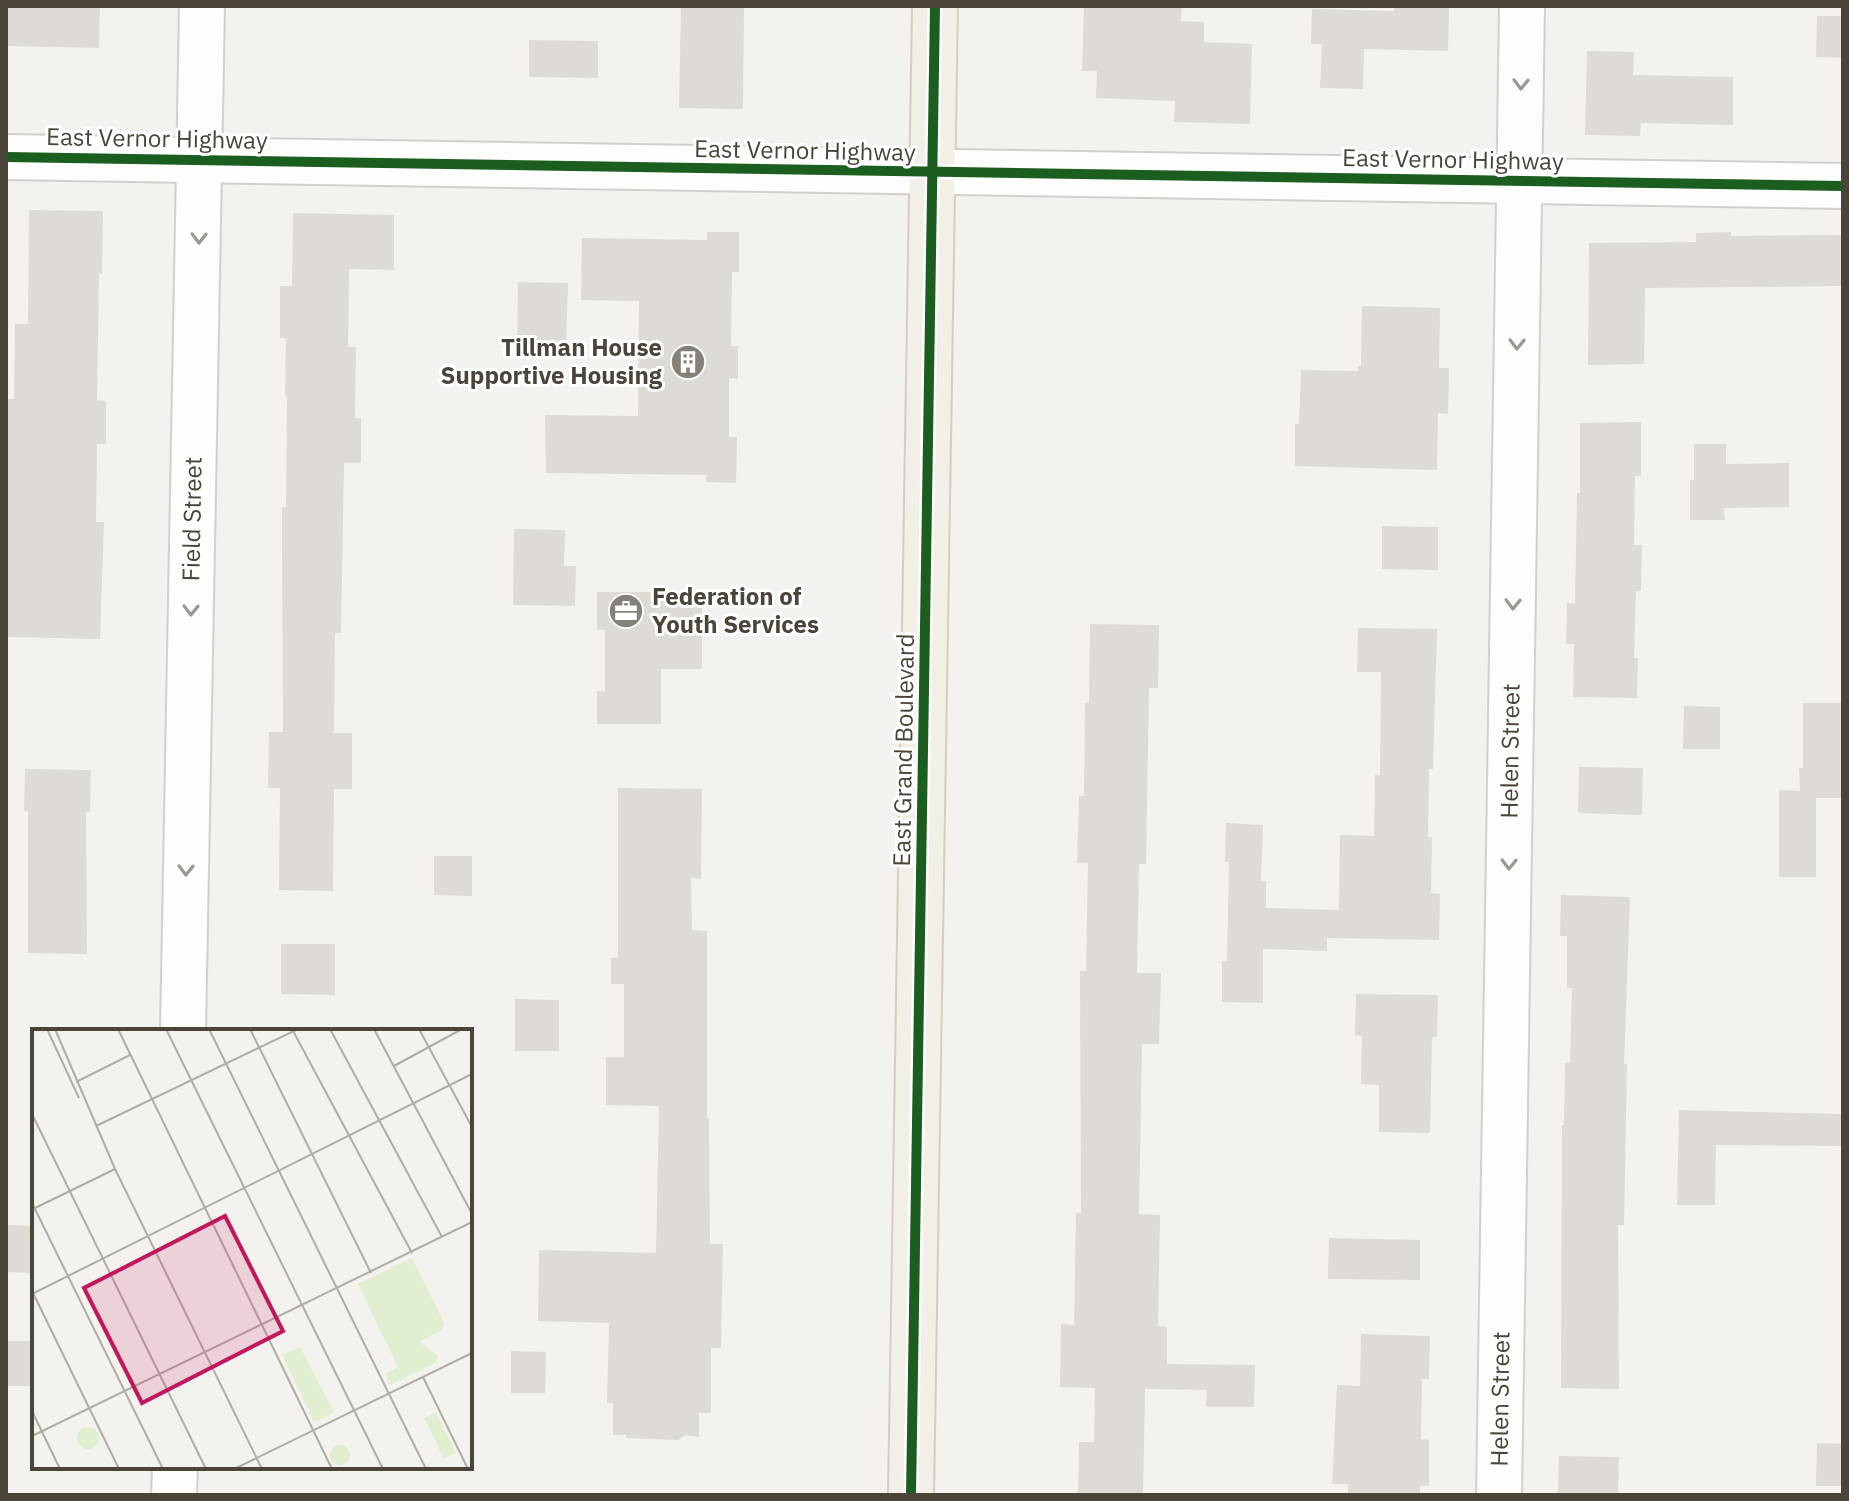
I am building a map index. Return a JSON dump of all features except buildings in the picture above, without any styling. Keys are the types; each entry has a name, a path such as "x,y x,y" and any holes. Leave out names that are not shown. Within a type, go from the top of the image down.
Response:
{"main road":[{"name":"East Grand Boulevard","path":"911,1495 935,6"}],"street":[{"name":"Field Street","path":"183,1029 202,6"},
{"name":"Helen Street","path":"1499,1495 1522,6"},
{"name":"East Vernor Highway","path":"6,157 1843,186"},
{"path":"174,1495 175,1469"}],"cycle path":[{"path":"911,1495 935,6"},
{"path":"6,157 1843,186"}],"place":[{"name":"Tillman House Supportive Housing","path":"688,362"},
{"name":"Federation of Youth Services","path":"626,611"}]}
